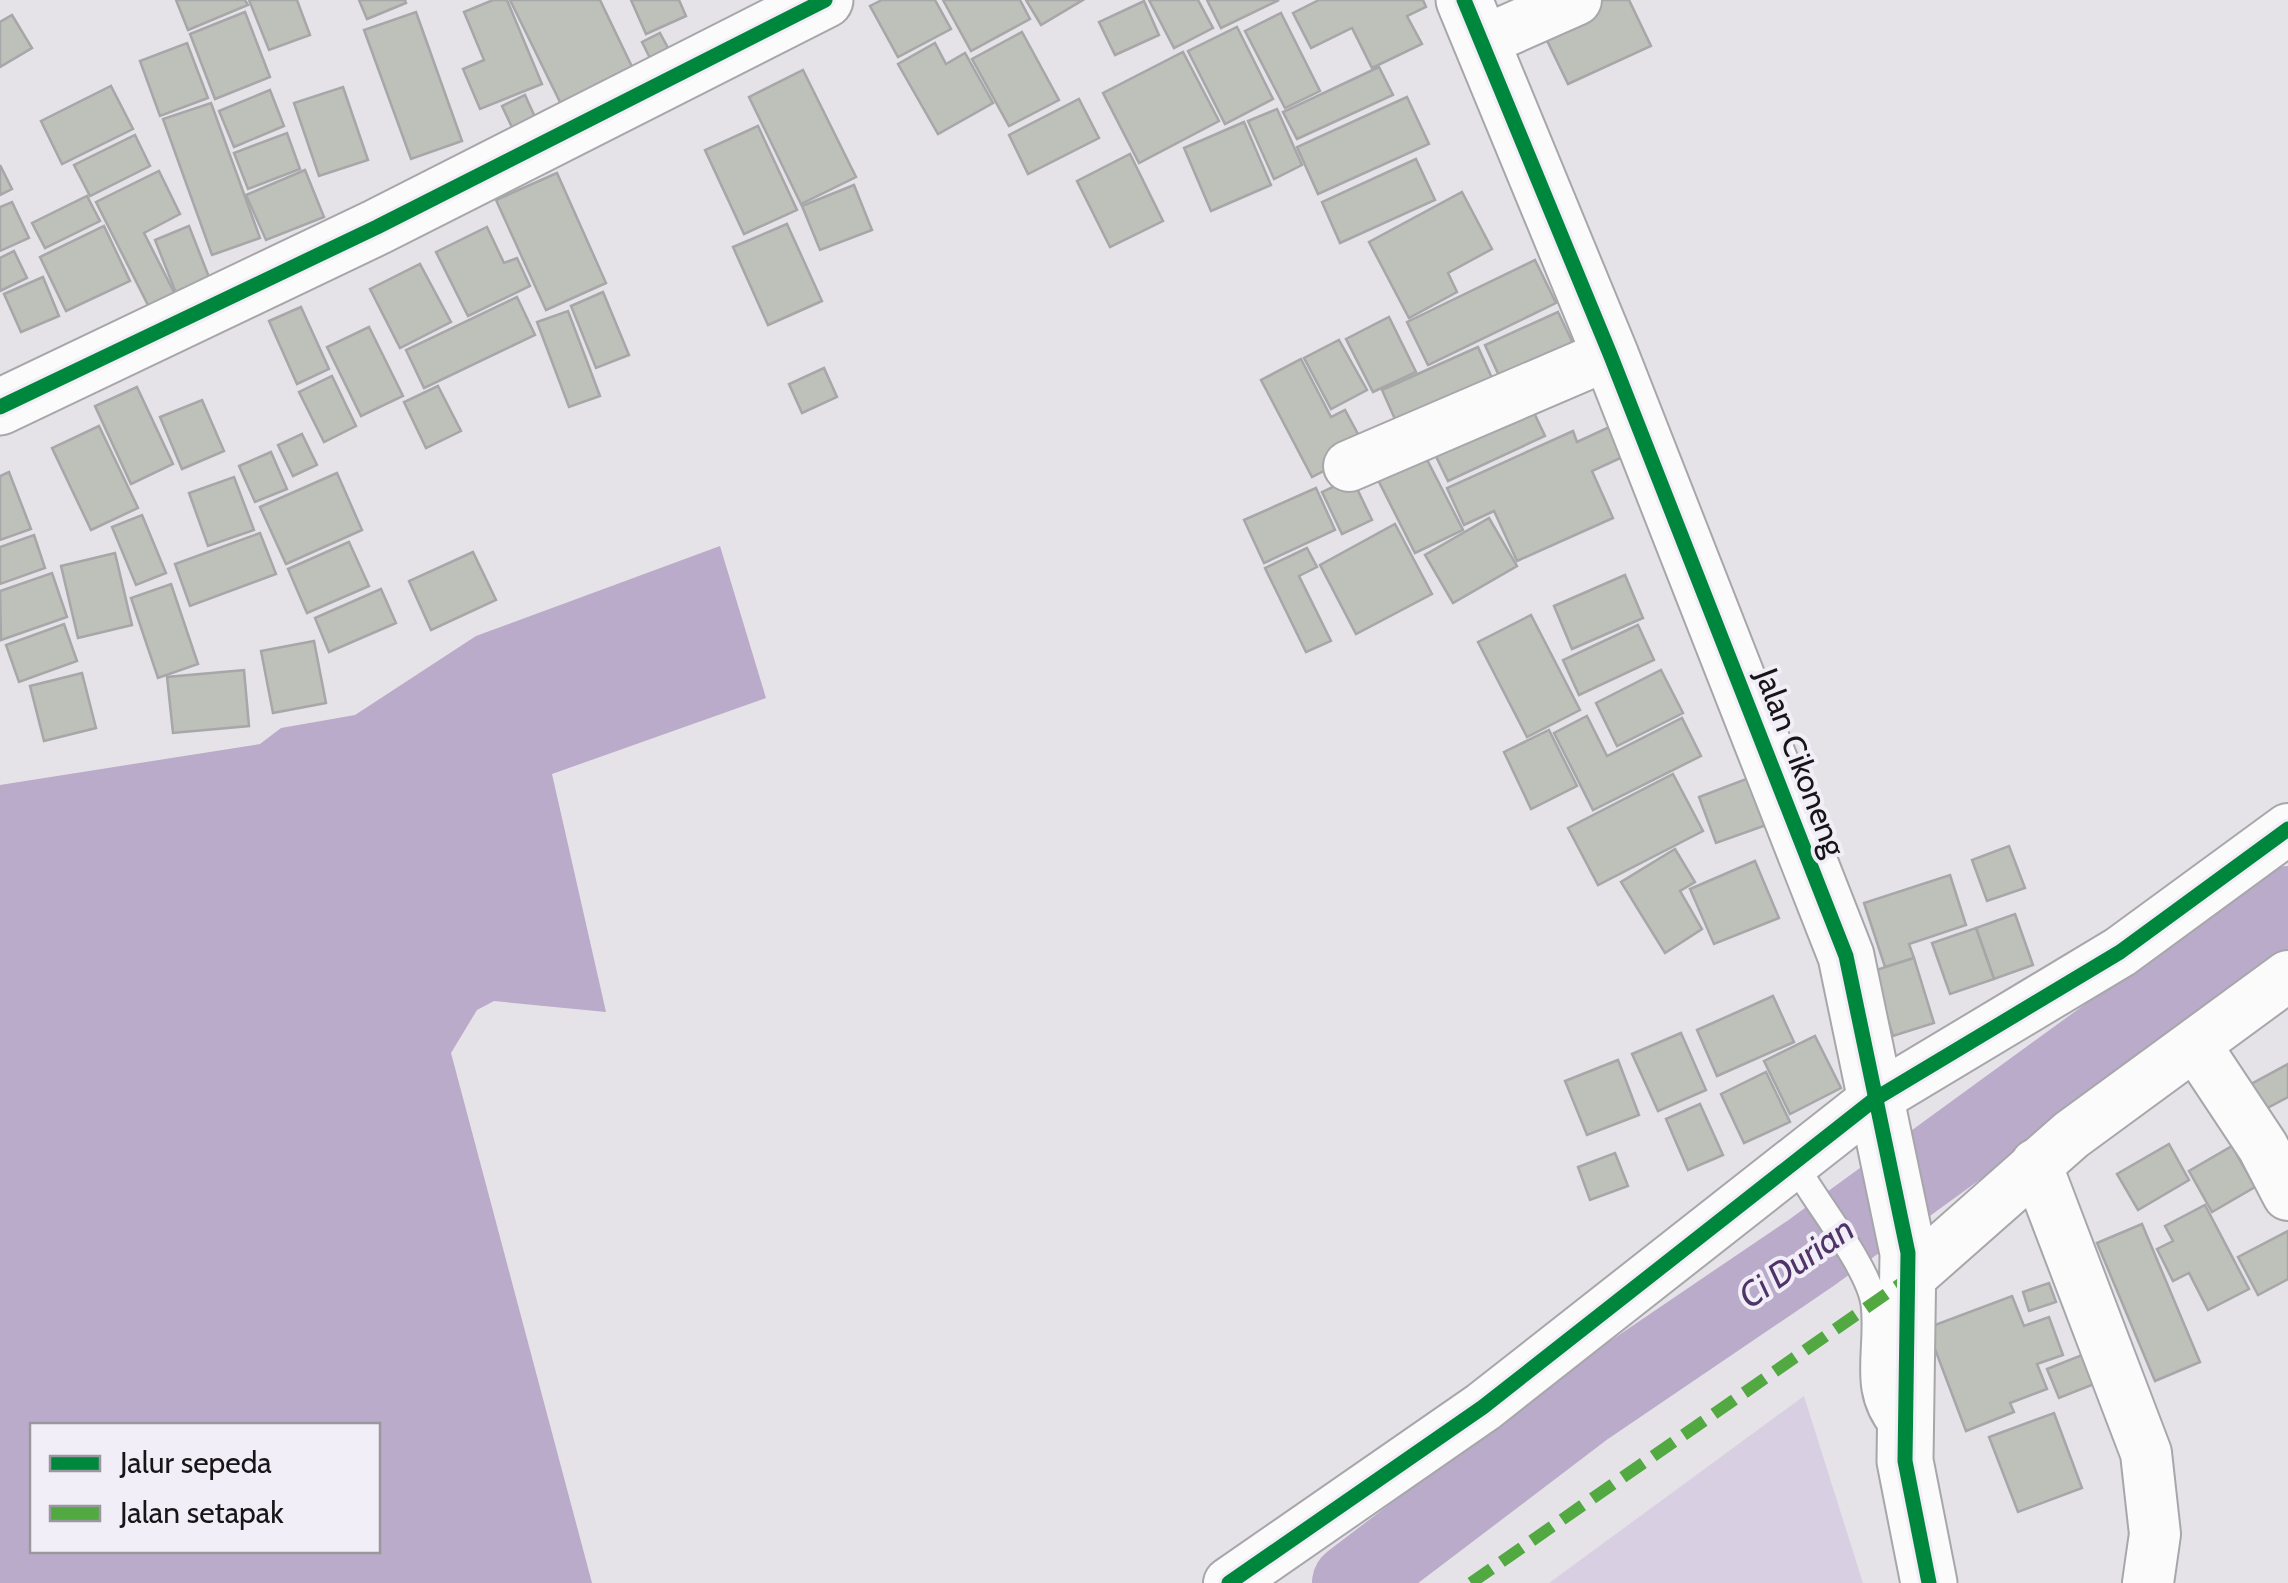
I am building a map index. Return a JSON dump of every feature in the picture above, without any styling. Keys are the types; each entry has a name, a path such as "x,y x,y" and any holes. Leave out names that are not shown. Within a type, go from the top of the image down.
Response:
{"street":[{"path":"0,407 376,227 825,0"},
{"path":"1472,21 1576,0"},
{"name":"Jalan Cikoneng","path":"1472,21 1610,354 1846,956 1877,1111 1894,1269 1904,1440 1915,1525 1929,1583"},
{"path":"1349,466 1610,354"},
{"path":"1229,1583 1483,1407 1802,1176 1877,1111 2120,952 2288,829"},
{"path":"1894,1269 2288,976"},
{"path":"2196,1046 2263,1147 2288,1196"},
{"path":"2036,1164 2146,1452 2155,1534 2148,1583"}],"lane":[{"path":"1802,1176 1894,1269"}],"shaded area":[{"path":"720,546 766,698 552,774 606,1012 494,1001 477,1010 451,1053 592,1583 0,1583 0,785 260,744 281,728 355,715 476,636"},
{"path":"1804,1396 1863,1583 1549,1583"}],"building":[{"path":"176,0 245,0 248,5 188,30"},
{"path":"249,0 297,0 310,35 269,50"},
{"path":"359,0 405,0 406,3 367,19"},
{"path":"493,0 507,0 542,84 480,109 463,69 484,60 464,12"},
{"path":"510,0 600,0 634,71 562,106"},
{"path":"631,0 679,0 686,16 646,34"},
{"path":"882,0 935,0 951,29 898,57 870,6"},
{"path":"943,0 1020,0 1030,19 971,51"},
{"path":"1026,0 1083,0 1041,25"},
{"path":"1149,0 1198,0 1213,28 1174,48"},
{"path":"1207,0 1279,0 1221,28"},
{"path":"1319,0 1423,0 1426,7 1407,16 1422,44 1372,68 1352,28 1311,48 1293,13"},
{"path":"1599,0 1629,0 1651,46 1568,84 1541,28"},
{"path":"1144,1 1159,35 1115,55 1099,22"},
{"path":"245,12 270,77 215,99 190,34"},
{"path":"416,12 462,141 411,159 364,30"},
{"path":"1281,13 1320,91 1285,108 1245,31"},
{"path":"12,15 32,48 0,67 0,22"},
{"path":"1237,27 1273,99 1225,124 1188,51"},
{"path":"1022,32 1059,100 1009,126 972,59"},
{"path":"660,33 675,61 656,70 642,42"},
{"path":"187,43 208,98 160,116 140,61"},
{"path":"935,43 946,64 965,53 993,103 938,134 898,64"},
{"path":"1183,52 1219,121 1139,163 1103,93"},
{"path":"1379,67 1393,95 1297,139 1283,112"},
{"path":"803,70 856,177 801,204 749,97"},
{"path":"111,86 133,129 62,164 41,121"},
{"path":"343,87 368,160 319,176 294,103"},
{"path":"270,90 284,126 234,147 219,111"},
{"path":"525,95 540,128 517,138 502,106"},
{"path":"1407,97 1429,144 1318,194 1297,147"},
{"path":"1079,99 1099,138 1028,174 1009,135"},
{"path":"211,103 260,238 212,255 163,119"},
{"path":"1277,109 1302,165 1274,179 1248,121"},
{"path":"1244,122 1271,185 1211,211 1184,148"},
{"path":"758,126 797,210 744,234 705,150"},
{"path":"287,133 300,169 248,189 234,153"},
{"path":"135,135 150,166 90,196 74,165"},
{"path":"1130,154 1163,221 1110,247 1077,181"},
{"path":"1416,159 1435,200 1340,243 1322,202"},
{"path":"0,165 12,189 0,195"},
{"path":"305,170 324,217 266,240 246,195"},
{"path":"159,171 180,214 144,233 179,302 153,315 96,202"},
{"path":"557,173 606,283 546,310 496,200"},
{"path":"854,185 872,230 820,250 802,206"},
{"path":"1462,192 1492,249 1448,273 1457,292 1409,318 1369,242"},
{"path":"87,196 100,221 45,248 32,223"},
{"path":"12,202 29,238 0,251 0,207"},
{"path":"787,224 822,301 768,325 733,247"},
{"path":"104,226 130,281 66,311 40,257"},
{"path":"189,226 216,295 182,308 155,240"},
{"path":"487,227 504,263 517,258 530,286 468,316 436,252"},
{"path":"14,251 27,278 0,291 0,258"},
{"path":"1535,260 1556,303 1428,365 1407,322"},
{"path":"420,264 451,322 400,348 370,289"},
{"path":"43,277 59,316 21,332 4,294"},
{"path":"603,292 629,355 596,368 571,306"},
{"path":"517,297 535,335 424,388 406,350"},
{"path":"301,307 329,369 297,384 269,321"},
{"path":"568,311 600,396 569,407 537,322"},
{"path":"1558,312 1580,358 1506,391 1485,345"},
{"path":"1389,317 1416,372 1373,392 1346,339"},
{"path":"369,327 403,396 361,416 327,347"},
{"path":"1339,340 1367,390 1331,409 1304,358"},
{"path":"1478,347 1492,378 1402,435 1382,390"},
{"path":"1301,359 1331,417 1345,410 1366,449 1312,477 1261,380"},
{"path":"824,368 837,397 802,413 789,384"},
{"path":"332,376 356,426 324,442 299,392"},
{"path":"438,386 461,431 426,448 404,402"},
{"path":"137,387 173,464 131,484 95,406"},
{"path":"1527,398 1545,436 1448,481 1430,444"},
{"path":"202,400 224,451 182,469 160,417"},
{"path":"1616,424 1629,454 1592,471 1613,518 1517,561 1494,511 1464,525 1447,488 1573,431 1577,442"},
{"path":"99,426 138,508 91,530 52,448"},
{"path":"302,434 317,465 293,476 278,445"},
{"path":"1419,444 1463,530 1415,553 1372,468"},
{"path":"271,452 287,489 255,502 239,466"},
{"path":"9,472 31,529 0,540 0,476"},
{"path":"337,473 362,530 286,564 260,507"},
{"path":"234,477 254,530 208,546 189,493"},
{"path":"1352,478 1372,520 1342,534 1322,492"},
{"path":"1316,488 1335,530 1264,563 1244,520"},
{"path":"142,515 166,573 136,585 112,527"},
{"path":"1489,518 1517,566 1453,603 1425,555"},
{"path":"1395,524 1432,594 1356,634 1320,565"},
{"path":"260,533 276,574 190,606 175,564"},
{"path":"34,535 45,568 0,584 0,547"},
{"path":"349,542 369,586 307,613 288,569"},
{"path":"1307,548 1317,567 1299,576 1331,641 1306,652 1265,568"},
{"path":"473,552 496,600 431,630 409,581"},
{"path":"115,553 132,625 78,638 61,566"},
{"path":"52,573 67,617 1,640 0,591"},
{"path":"1625,575 1643,618 1572,649 1554,606"},
{"path":"171,584 198,664 158,678 131,598"},
{"path":"381,589 396,623 329,652 315,618"},
{"path":"1531,615 1580,710 1527,737 1478,642"},
{"path":"64,624 77,661 19,682 6,645"},
{"path":"1638,625 1654,660 1579,695 1563,660"},
{"path":"314,641 326,703 273,713 261,651"},
{"path":"244,670 249,726 173,733 167,677"},
{"path":"1661,670 1683,713 1617,746 1596,703"},
{"path":"82,673 96,728 44,741 30,686"},
{"path":"1587,716 1607,756 1682,718 1701,756 1593,810 1554,733"},
{"path":"1549,730 1577,786 1531,809 1504,752"},
{"path":"1673,774 1703,831 1598,885 1568,828"},
{"path":"1754,776 1772,823 1716,843 1699,797"},
{"path":"2009,846 2025,888 1987,901 1972,860"},
{"path":"1675,849 1695,882 1680,891 1702,929 1665,953 1621,882"},
{"path":"1755,861 1779,918 1714,944 1690,889"},
{"path":"1950,875 1966,925 1909,944 1914,958 1885,967 1864,903"},
{"path":"2015,914 2033,965 1994,979 1976,928"},
{"path":"1976,928 1994,979 1950,994 1932,943"},
{"path":"1914,958 1934,1023 1893,1036 1873,971"},
{"path":"1773,996 1794,1042 1717,1076 1697,1030"},
{"path":"1681,1033 1706,1090 1658,1111 1632,1054"},
{"path":"1815,1036 1841,1088 1790,1114 1764,1061"},
{"path":"1618,1060 1639,1115 1587,1135 1565,1081"},
{"path":"2288,1064 2288,1097 2254,1115 2240,1090"},
{"path":"1766,1072 1790,1122 1744,1143 1721,1094"},
{"path":"1700,1104 1723,1155 1688,1170 1666,1119"},
{"path":"2169,1144 2189,1180 2138,1210 2117,1174"},
{"path":"2232,1146 2255,1187 2212,1212 2189,1171"},
{"path":"1615,1153 1628,1186 1590,1200 1578,1167"},
{"path":"2205,1205 2249,1289 2208,1310 2189,1273 2173,1281 2157,1249 2173,1241 2165,1226"},
{"path":"2142,1224 2200,1362 2155,1381 2097,1243"},
{"path":"2288,1231 2288,1279 2258,1295 2238,1257"},
{"path":"2049,1283 2056,1302 2029,1311 2023,1292"},
{"path":"2012,1296 2024,1326 2049,1317 2063,1355 2037,1364 2047,1389 2010,1403 2014,1412 1966,1431 1927,1328"},
{"path":"2087,1353 2099,1382 2059,1398 2047,1369"},
{"path":"2054,1413 2082,1488 2018,1512 1989,1437"}],"waterway":[{"name":"Ci Durian","path":"1352,1583 1584,1407 1811,1253 2288,906"}],"marked path":[{"path":"1471,1583 1909,1278"}],"cycle path":[{"path":"0,407 377,227 825,0"},
{"path":"1464,0 1610,354 1846,956 1908,1253 1905,1461 1929,1583"},
{"path":"1229,1583 1483,1407 1875,1099 2120,952 2288,829"}]}
